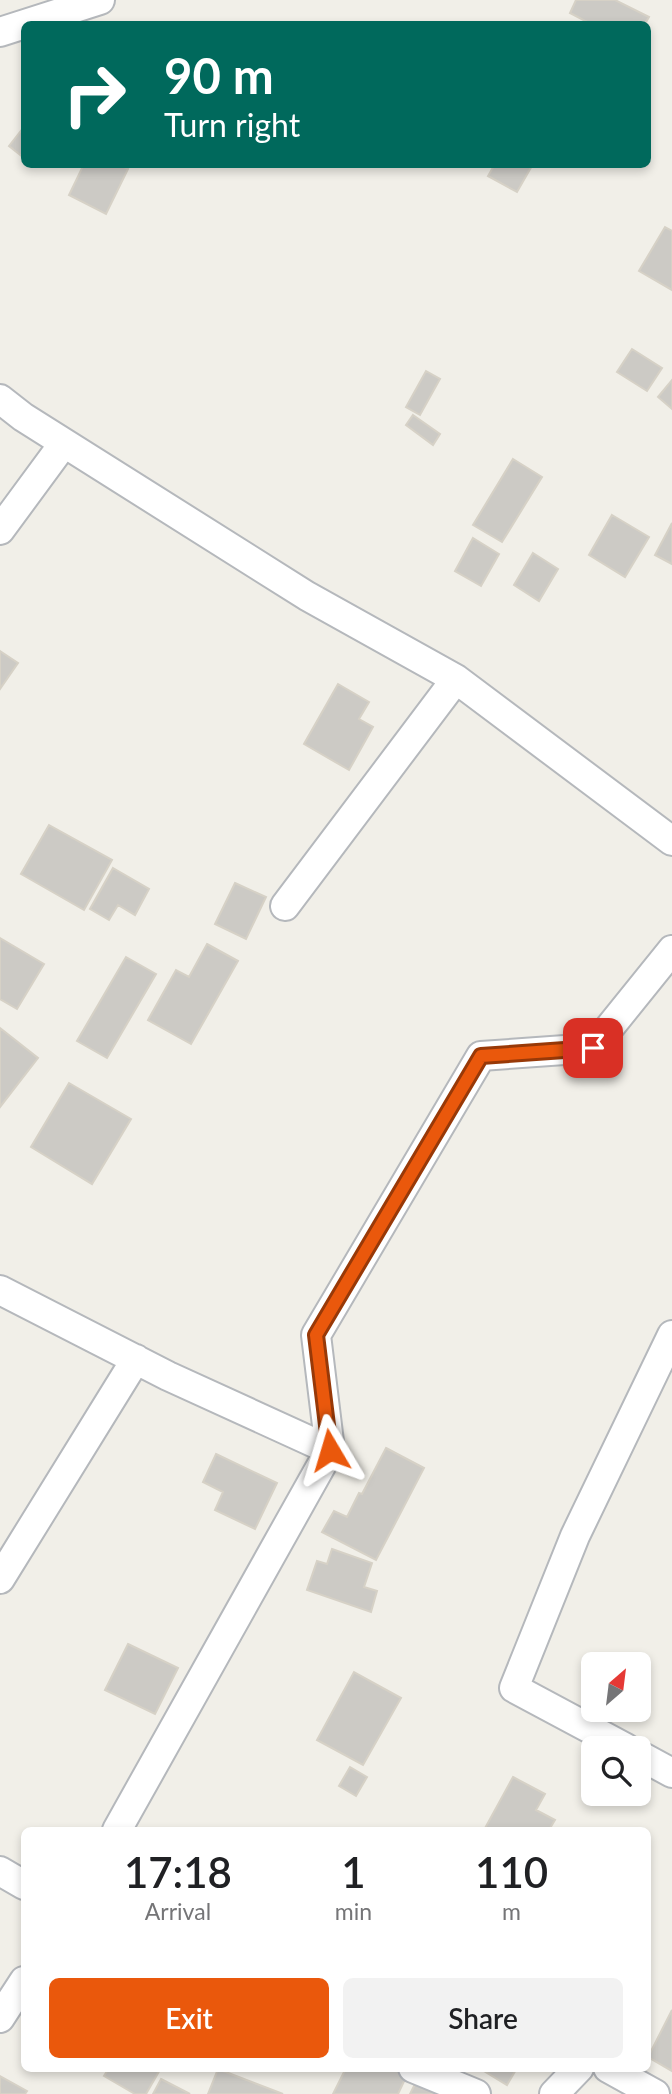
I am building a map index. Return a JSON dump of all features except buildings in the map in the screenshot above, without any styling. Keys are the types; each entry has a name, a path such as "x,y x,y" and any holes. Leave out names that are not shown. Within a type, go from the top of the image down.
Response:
{"street":[{"path":"34,21 100,0"},
{"path":"0,32 21,25"},
{"path":"0,399 64,443 307,596 456,679 672,841"},
{"path":"0,530 64,443"},
{"path":"285,906 456,679"},
{"path":"119,1827 330,1450 316,1335 481,1056 593,1048 672,950"},
{"path":"0,1290 136,1359 330,1450"},
{"path":"604,1736 514,1688 575,1536 672,1335"},
{"path":"0,1579 136,1359"},
{"path":"651,1762 672,1773"},
{"path":"0,1871 21,1883"},
{"path":"0,2018 21,1986"},
{"path":"423,2072 476,2094"},
{"path":"554,2094 575,2072"},
{"path":"615,2072 656,2094"}],"route":[{"path":"330,1450 316,1335 481,1056 593,1048"}]}
